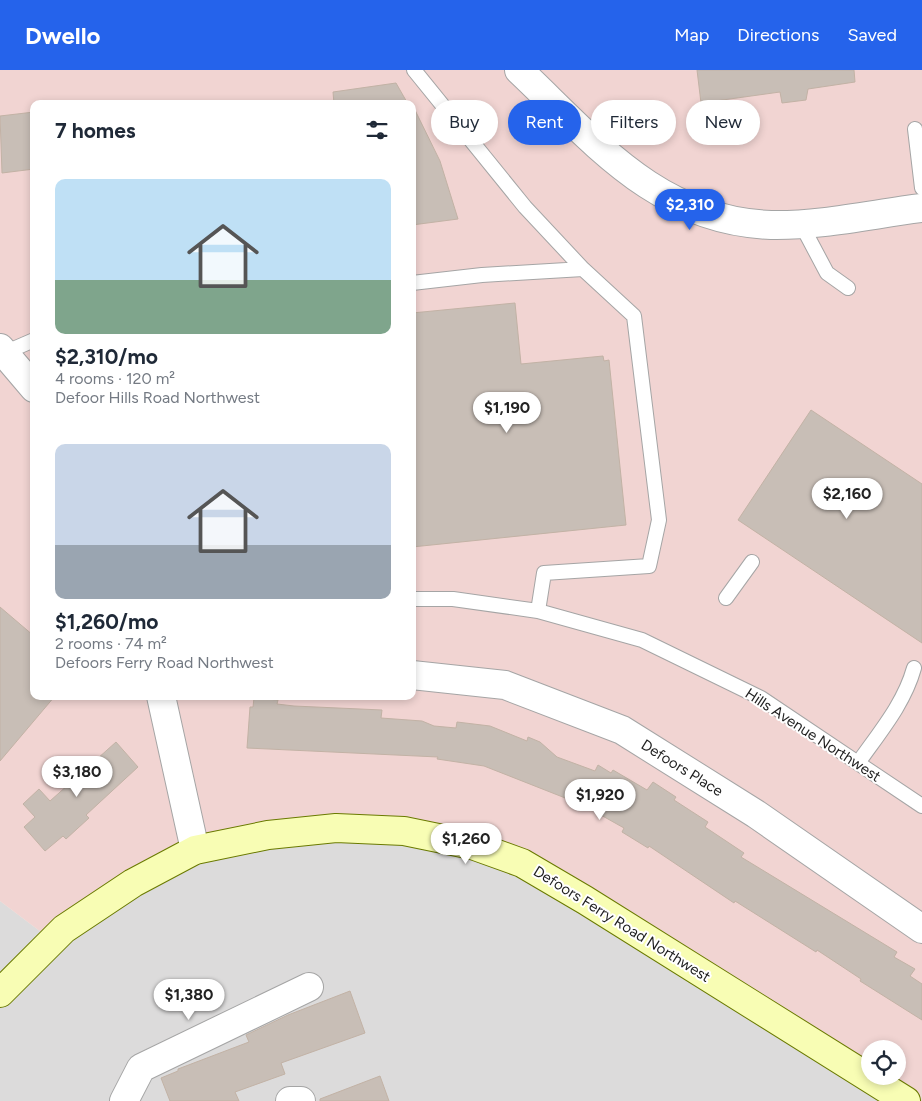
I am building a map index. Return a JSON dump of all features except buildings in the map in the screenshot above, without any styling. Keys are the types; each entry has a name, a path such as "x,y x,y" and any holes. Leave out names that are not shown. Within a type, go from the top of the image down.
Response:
{"street":[{"path":"519,70 619,164 648,186 690,209 740,222 801,224 922,208"},
{"path":"2,350 30,383"},
{"name":"Defoors Place","path":"416,675 505,685 622,730 756,814 922,929"},
{"path":"162,700 195,850"},
{"name":"Defoors Ferry Road Northwest","path":"0,993 64,929 133,883 195,850 268,835 336,828 404,831 472,845 522,863 585,900 906,1101"},
{"path":"124,1101 141,1068 309,987"},
{"path":"290,1101 301,1101"}],"lane":[{"path":"414,70 525,207 583,268 634,316 659,520 650,566 544,574 538,611"},
{"path":"915,129 922,188"},
{"path":"801,224 827,273 848,288"},
{"path":"416,283 482,275 583,268"},
{"path":"2,350 30,341"},
{"path":"726,598 752,562"},
{"name":"Hills Avenue Northwest","path":"416,599 453,599 538,611 642,640 760,698 922,806"},
{"path":"858,763 894,712 910,683 914,668"}],"shaded area":[{"path":"0,70 922,70 922,1101 906,1101 881,1085 906,1085 906,1040 861,1040 861,1072 516,852 367,827 209,846 53,941 0,901"},
{"path":"367,827 516,852 861,1072 861,1085 881,1085 906,1101 0,1101 0,901 53,941 209,846"}]}
